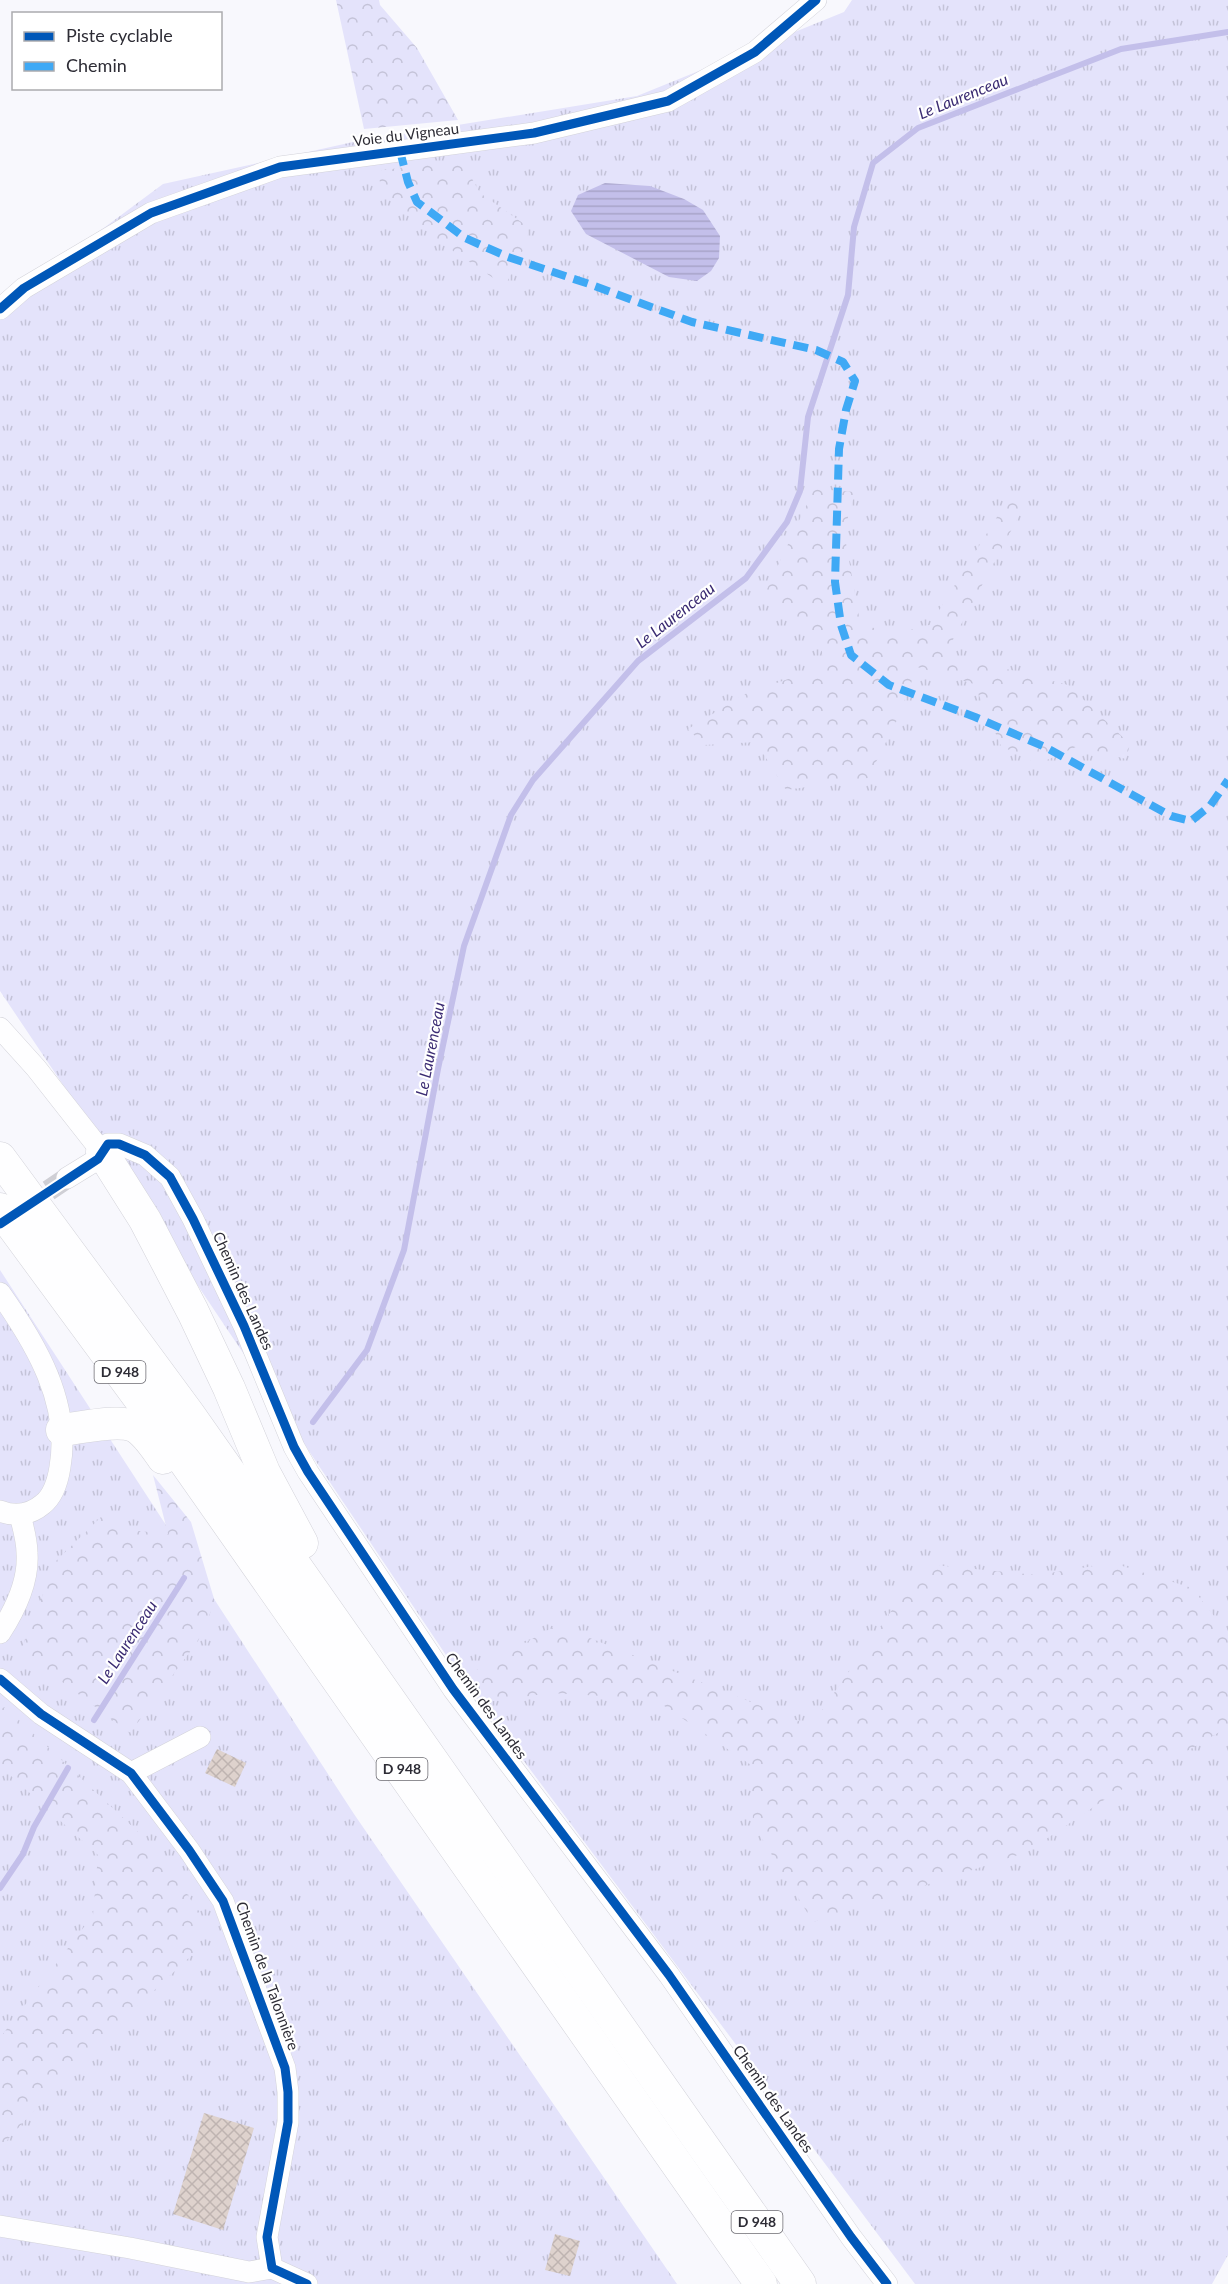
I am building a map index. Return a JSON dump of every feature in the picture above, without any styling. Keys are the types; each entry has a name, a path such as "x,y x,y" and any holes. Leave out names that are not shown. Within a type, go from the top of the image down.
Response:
{"highway":[{"path":"102,1152 145,1220 198,1321 264,1472 284,1512 318,1569 321,1600"},
{"name":"D 948","path":"0,1158 188,1413 321,1600 800,2284"},
{"name":"D 948","path":"0,1209 238,1536 761,2284"},
{"path":"62,1430 123,1424 135,1427 152,1443 207,1515 238,1536"}],"street":[{"name":"Voie du Vigneau","path":"0,309 24,288 151,213 280,166 534,133 668,101 755,52 816,0"},
{"path":"0,1028 36,1068 102,1152 98,1159 67,1178"},
{"name":"Chemin des Landes","path":"102,1152 108,1144 119,1144 145,1155 170,1177 193,1219 244,1326 294,1447 308,1472 453,1689 669,1976 851,2237 887,2284"},
{"path":"0,1293 36,1348 55,1394 62,1430 63,1451 58,1476 45,1502 35,1510 10,1513 27,1552 26,1573 21,1593 0,1633"},
{"name":"Chemin de la Talonnière","path":"0,1679 41,1714 131,1773 189,1850 223,1901 285,2068 288,2122 267,2237 272,2268"},
{"path":"131,1773 200,1737"},
{"path":"0,2226 130,2248 249,2272 272,2268 307,2284"}],"green space":[{"path":"336,0 379,0 380,5 417,48 458,120 364,129"},
{"path":"852,0 1228,0 1228,2255 1212,2284 915,2284 458,1673 0,991 0,305 163,184 353,142 637,96 844,12"},
{"path":"461,159 480,193 527,226 527,242 505,286 443,244 381,188 378,171"},
{"path":"814,489 855,492 844,532 860,622 890,635 930,625 1010,496 1023,508 948,649 957,656 1068,685 1130,744 1126,759 1078,746 1038,764 1001,746 974,684 917,667 898,718 868,778 786,790 756,742 704,745 688,729 745,694 794,677 827,672 818,636 765,593"},
{"path":"0,1270 354,1814 677,2284 0,2284"},
{"path":"153,1475 191,1522 215,1602 198,1641 130,1733 21,1651 56,1561 101,1517 139,1531 168,1534"},
{"path":"1113,1563 1192,1588 1228,1634 1228,1727 1104,1800 1027,1852 813,1922 753,1824 751,1765 654,1699 551,1693 486,1702 473,1672 557,1625 811,1726 924,1564 1037,1575"},
{"path":"5,1707 151,1844 201,1914 194,1953 78,2062 0,2148 0,2038 93,1915 98,1855 0,1766 0,1709"}],"shaded area":[{"path":"605,183 650,186 684,199 703,210 720,236 719,258 711,271 697,281 669,277 586,234 571,211 578,195"}],"building":[{"path":"217,1749 246,1763 235,1787 205,1773"},
{"path":"204,2113 254,2128 223,2230 173,2214"},
{"path":"555,2234 580,2241 570,2276 545,2270"}],"waterway":[{"name":"Le Laurenceau","path":"313,1422 367,1350 404,1250 464,946 511,815 533,780 638,661 746,578 787,522 800,491 808,417 848,295 854,227 873,163 918,128 1121,49 1228,32"},
{"name":"Le Laurenceau","path":"94,1720 184,1578"},
{"name":"Le Laurenceau","path":"0,1888 23,1854 34,1827 68,1768"}],"tunnel":[{"path":"23,1208 67,1178"}],"marked path":[{"path":"400,151 408,182 417,202 465,238 508,257 692,322 816,350 843,362 855,381 846,410 839,449 835,582 841,625 851,655 889,685 975,717 1045,747 1171,816 1191,821 1210,806 1228,780"}],"cycle path":[{"path":"0,309 24,288 151,213 280,167 534,133 668,101 755,52 816,0"},
{"path":"0,1224 98,1159 108,1144 119,1144 145,1155 170,1177 193,1219 244,1326 294,1447 308,1472 453,1689 669,1975 851,2237 887,2284"},
{"path":"0,1679 41,1714 131,1773 189,1850 223,1901 285,2068 288,2122 267,2237 272,2268 307,2284"}]}
